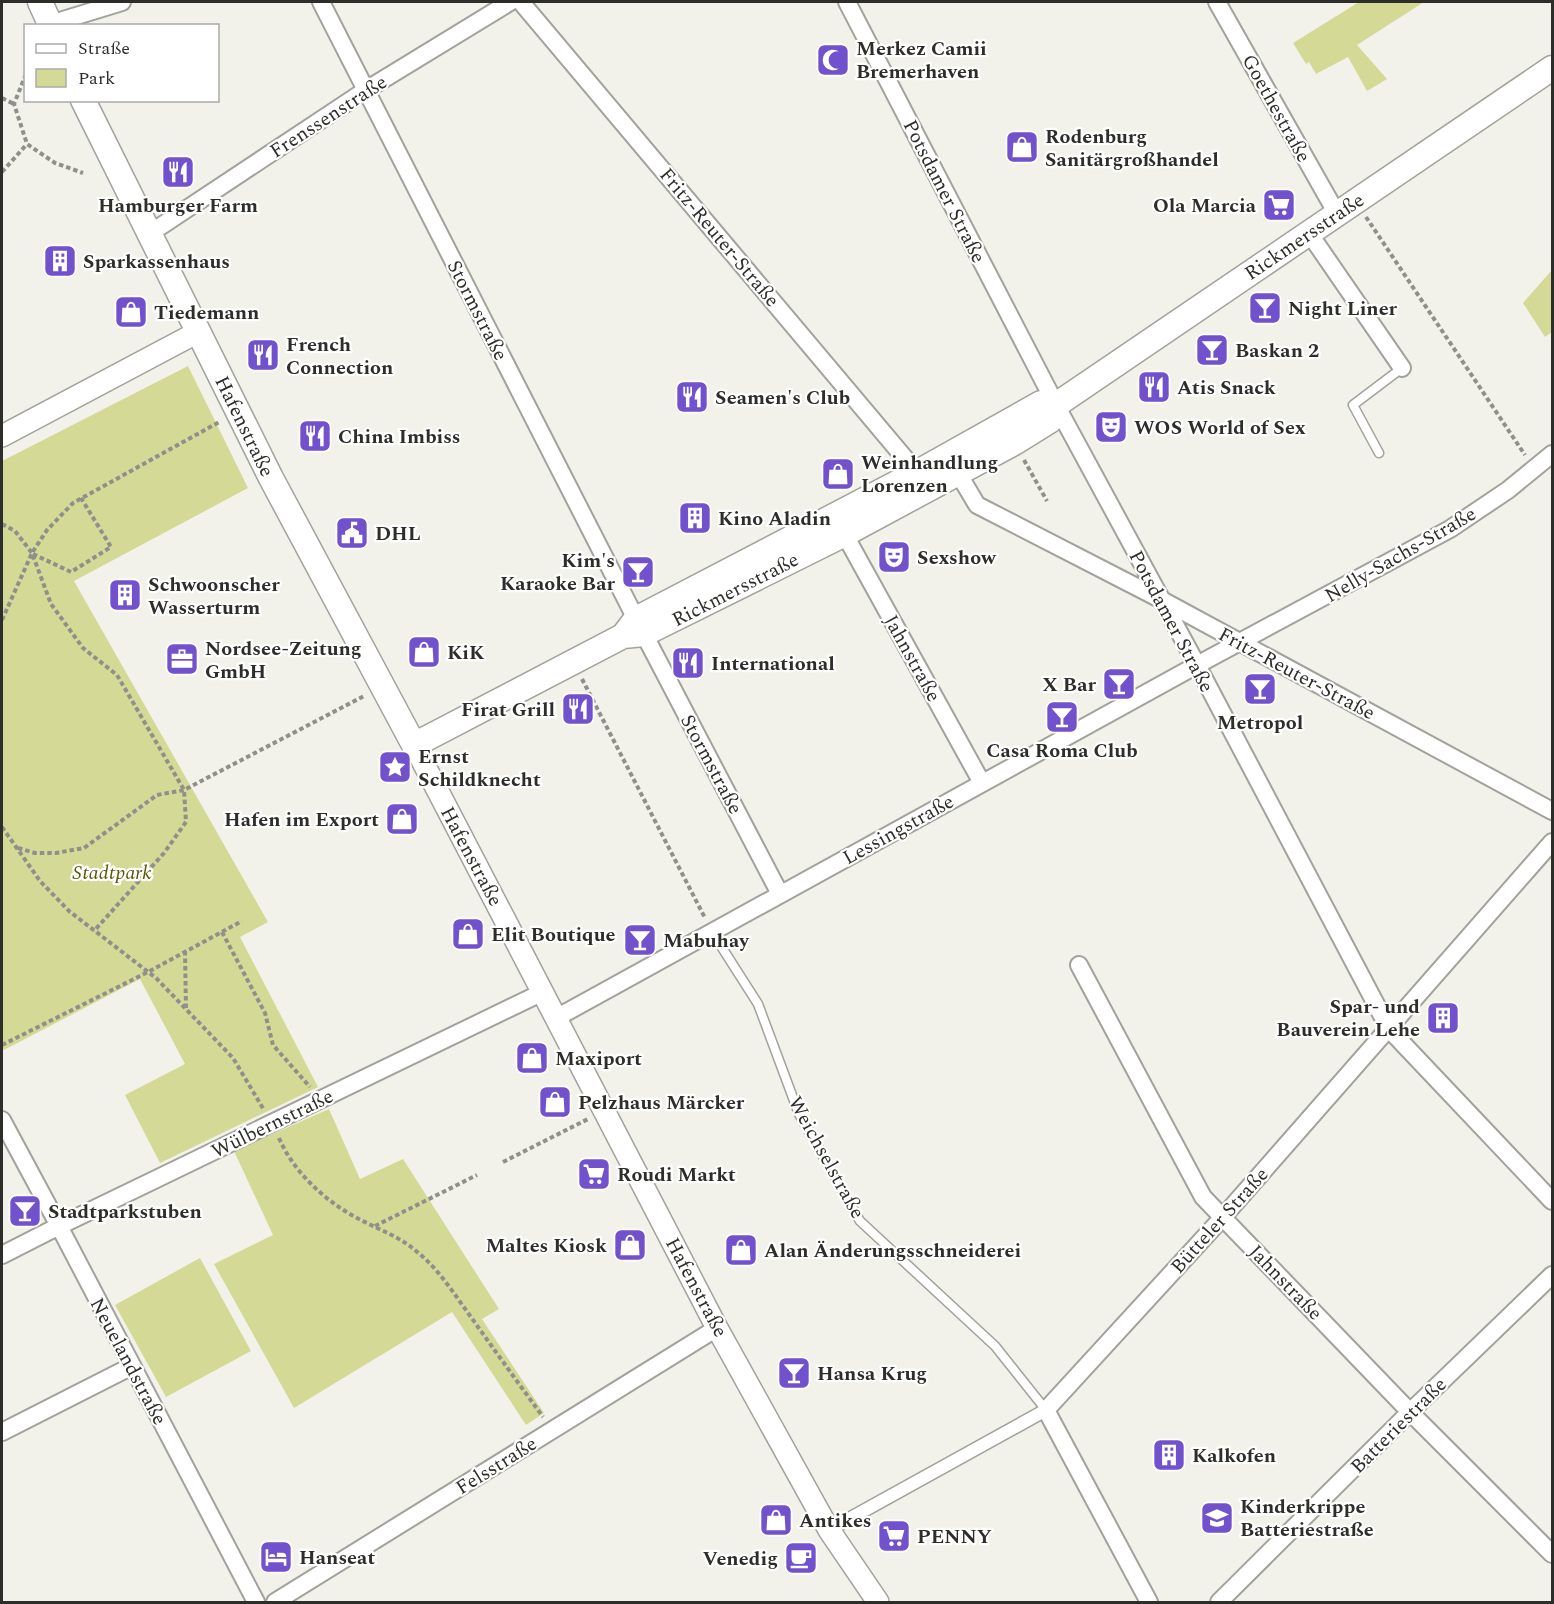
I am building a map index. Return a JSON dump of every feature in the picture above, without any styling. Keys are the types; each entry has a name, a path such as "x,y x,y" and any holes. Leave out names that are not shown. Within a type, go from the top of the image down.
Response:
{"main road":[{"path":"40,2 50,17"},
{"name":"Rickmersstraße","path":"923,480 958,473 1051,420 1056,405 1552,68"},
{"name":"Hafenstraße","path":"84,102 271,478 414,746"},
{"name":"Rickmersstraße","path":"414,746 923,480 1041,403 1056,405"}],"street":[{"path":"50,17 122,2"},
{"name":"Stormstraße","path":"321,2 634,630 780,894"},
{"name":"Frenssenstraße","path":"149,234 366,90 510,2"},
{"name":"Fritz-Reuter-Straße","path":"521,2 923,480"},
{"name":"Potsdamer Straße","path":"847,2 1056,405 1197,665 1389,1029 1552,1201"},
{"name":"Goethestraße","path":"1217,2 1346,208"},
{"path":"1309,233 1402,368"},
{"path":"2,436 198,332"},
{"name":"Nelly-Sachs-Straße","path":"1240,642 1450,529 1508,490 1552,454"},
{"name":"Fritz-Reuter-Straße","path":"958,473 977,505 1160,599 1552,811"},
{"name":"Jahnstraße","path":"840,525 982,783"},
{"name":"Lessingstraße","path":"556,1018 1240,642"},
{"name":"Hafenstraße","path":"414,746 717,1328 829,1530 878,1602"},
{"name":"Bütteler Straße","path":"829,1530 1046,1410 1224,1217 1552,842"},
{"name":"Jahnstraße","path":"1079,965 1203,1197 1410,1412 1552,1554"},
{"name":"Wülbernstraße","path":"2,1256 59,1226 543,992"},
{"name":"Neuelandstraße","path":"2,1120 256,1602"},
{"name":"Batteriestraße","path":"1219,1602 1552,1275"},
{"name":"Felsstraße","path":"275,1602 717,1328"},
{"path":"2,1432 132,1366"},
{"name":"Weichselstraße","path":"1046,1410 1149,1602"}],"lane":[{"path":"1378,453 1353,405 1402,368"},
{"name":"Weichselstraße","path":"712,932 758,1004 799,1114 860,1221 995,1346 1046,1410"}],"path":[{"path":"24,79 14,104 27,144 55,163 83,173"},
{"path":"2,98 14,104"},
{"path":"2,172 27,144"},
{"path":"1346,208 1534,468"},
{"path":"2,620 32,553 47,530 74,502 239,413"},
{"path":"1023,458 1047,501"},
{"path":"32,553 71,572 111,547 81,498"},
{"path":"2,524 15,531 32,553 51,604 83,648 117,675 184,790 186,822 164,853 94,931"},
{"path":"574,662 712,932"},
{"path":"17,848 45,853 84,848 157,795 184,790 382,687"},
{"path":"2,1045 242,921"},
{"path":"222,932 265,1013 273,1045 321,1099"},
{"path":"185,951 186,1009"},
{"path":"503,1162 605,1111"},
{"path":"374,1226 477,1175"}],"green space":[{"path":"1359,2 1424,2 1357,45 1387,79 1367,91 1348,57 1316,74 1309,62 1306,64 1293,43"},
{"path":"1552,270 1552,332 1545,337 1523,303"},
{"name":"Stadtpark","path":"188,366 248,488 74,581 268,922 240,937 318,1087 160,1163 125,1095 185,1064 140,979 2,1051 2,461"},
{"path":"329,1109 360,1179 403,1159 499,1309 482,1319 544,1413 526,1425 452,1312 294,1408 214,1264 273,1235 234,1151"},
{"path":"200,1258 251,1351 166,1397 115,1305"}],"place":[{"name":"Merkez Camii Bremerhaven","path":"833,60"},
{"name":"Rodenburg Sanitärgroßhandel","path":"1022,147"},
{"name":"Hamburger Farm","path":"178,172"},
{"name":"Ola Marcia","path":"1279,205"},
{"name":"Sparkassenhaus","path":"60,261"},
{"name":"Night Liner","path":"1265,308"},
{"name":"Tiedemann","path":"131,312"},
{"name":"Baskan 2","path":"1212,350"},
{"name":"French Connection","path":"263,355"},
{"name":"Atis Snack","path":"1154,387"},
{"name":"Seamen's Club","path":"692,397"},
{"name":"WOS World of Sex","path":"1111,427"},
{"name":"China Imbiss","path":"315,436"},
{"name":"Weinhandlung Lorenzen","path":"838,474"},
{"name":"Kino Aladin","path":"695,518"},
{"name":"DHL","path":"352,533"},
{"name":"Sexshow","path":"894,557"},
{"name":"Kim's Karaoke Bar","path":"638,572"},
{"name":"Schwoonscher Wasserturm","path":"125,595"},
{"name":"KiK","path":"424,652"},
{"name":"Nordsee-Zeitung GmbH","path":"182,659"},
{"name":"International","path":"688,663"},
{"name":"X Bar","path":"1119,684"},
{"name":"Metropol","path":"1260,689"},
{"name":"Firat Grill","path":"578,709"},
{"name":"Casa Roma Club","path":"1062,717"},
{"name":"Ernst Schildknecht","path":"395,767"},
{"name":"Hafen im Export","path":"402,819"},
{"name":"Elit Boutique","path":"468,934"},
{"name":"Mabuhay","path":"640,940"},
{"name":"Spar- und Bauverein Lehe","path":"1443,1018"},
{"name":"Maxiport","path":"532,1058"},
{"name":"Pelzhaus Märcker","path":"555,1102"},
{"name":"Roudi Markt","path":"594,1174"},
{"name":"Stadtparkstuben","path":"25,1211"},
{"name":"Maltes Kiosk","path":"630,1245"},
{"name":"Alan Änderungsschneiderei","path":"741,1250"},
{"name":"Hansa Krug","path":"794,1373"},
{"name":"Kalkofen","path":"1169,1455"},
{"name":"Kinderkrippe Batteriestraße","path":"1217,1518"},
{"name":"Antikes","path":"776,1520"},
{"name":"PENNY","path":"894,1536"},
{"name":"Hanseat","path":"276,1557"},
{"name":"Venedig","path":"801,1558"}]}
